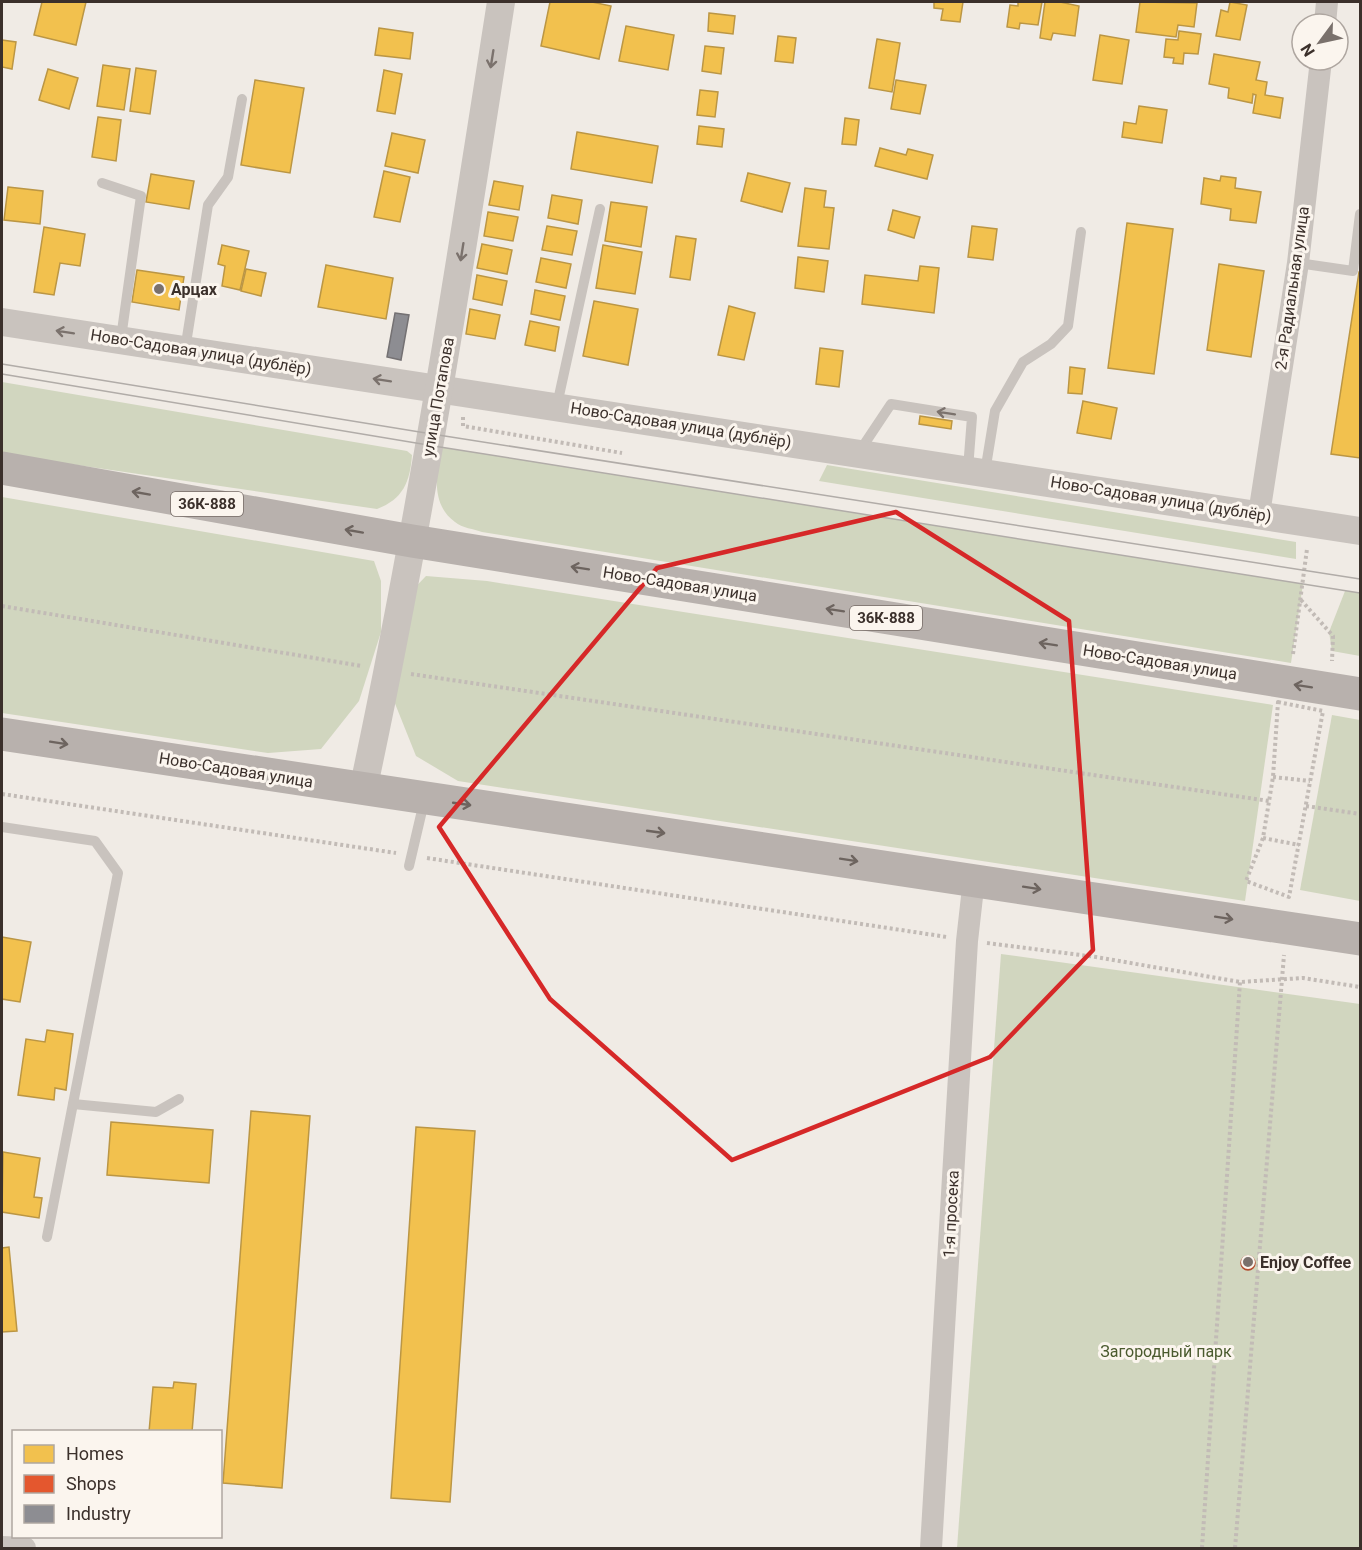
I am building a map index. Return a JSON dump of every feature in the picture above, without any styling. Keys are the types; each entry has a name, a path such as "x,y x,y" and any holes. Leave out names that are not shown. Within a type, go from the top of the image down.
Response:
{"main road":[{"name":"Ново-Садовая улица","path":"2,468 412,541 1338,698"},
{"name":"Ново-Садовая улица","path":"2,734 363,790 974,879 1287,912 1360,939"}],"street":[{"name":"улица Потапова","path":"363,790 389,670 440,389 501,2"},
{"name":"2-я Радиальная улица","path":"1259,514 1298,262 1320,72"},
{"name":"Ново-Садовая улица (дублёр)","path":"2,322 1360,531"},
{"name":"1-я просека","path":"931,1548 967,941 974,879"},
{"path":"2,1547 25,1548"}],"lane":[{"path":"185,350 208,205 228,177 242,99"},
{"path":"102,183 141,196 121,340"},
{"path":"556,406 600,209"},
{"path":"1298,262 1353,272 1360,214"},
{"path":"976,471 995,411 1023,362 1050,344 1068,326 1081,232"},
{"path":"858,453 891,405 960,415 972,417 976,471"},
{"path":"411,861 425,799"},
{"path":"2,827 95,841 118,873 47,1237"},
{"path":"73,1104 156,1112 179,1099"}],"path":[{"path":"1293,655 1306,551"},
{"path":"1235,1548 1284,980 1287,912 1310,781 1338,698 1333,636 1301,600"},
{"path":"2,606 389,670 1269,801"},
{"path":"1287,912 1246,882 1263,838 1273,777 1278,702 1338,698"},
{"path":"1273,777 1310,781"},
{"path":"2,794 411,861 967,941 1096,957 1240,982 1303,978 1360,987"},
{"path":"1306,806 1360,814"},
{"path":"1263,838 1299,845"},
{"path":"1202,1548 1240,982"}],"highlighted area":[{"path":"896,512 1069,621 1093,950 990,1057 732,1160 550,999 439,827 657,568"}],"green space":[{"path":"2,382 407,451 412,455 409,473 399,495 377,509 2,454"},
{"path":"440,447 1303,584 1291,663 482,532 458,524 447,515 442,506 437,488"},
{"path":"827,465 1296,542 1296,559 819,481"},
{"path":"2,497 374,561 381,581 381,632 359,701 321,749 268,753 2,713"},
{"path":"426,576 487,581 1273,705 1245,901 458,781 416,756 394,701 402,601"},
{"path":"1345,591 1360,593 1360,656 1332,651 1329,632"},
{"path":"1332,715 1360,720 1360,901 1300,890"},
{"name":"Загородный парк","path":"1001,954 1360,1004 1360,1548 957,1548"}],"building: Homes":[{"path":"42,2 86,2 76,45 34,35"},
{"path":"550,2 592,2 611,6 599,59 541,46"},
{"path":"934,2 963,2 960,22 941,20 943,9 934,8"},
{"path":"1018,2 1042,2 1038,25 1020,23 1019,29 1007,27 1010,5 1018,6"},
{"path":"1045,2 1079,6 1075,36 1053,33 1051,40 1040,38"},
{"path":"1140,2 1197,3 1194,27 1178,25 1176,37 1136,32"},
{"path":"1230,2 1247,5 1240,40 1216,36 1221,10 1228,12"},
{"path":"709,13 735,16 733,34 708,31"},
{"path":"626,26 674,35 668,70 619,61"},
{"path":"379,28 413,33 410,59 375,55"},
{"path":"1179,31 1201,34 1198,54 1184,53 1183,64 1173,63 1174,58 1164,57 1166,39 1178,40"},
{"path":"1100,35 1129,40 1122,84 1093,80"},
{"path":"778,36 796,38 793,63 775,61"},
{"path":"877,39 900,43 892,92 869,88"},
{"path":"2,40 16,42 12,69 2,67"},
{"path":"705,46 724,48 721,74 702,71"},
{"path":"1214,54 1260,62 1256,80 1267,82 1265,95 1283,98 1280,118 1253,113 1256,95 1253,94 1252,103 1228,98 1229,88 1209,84"},
{"path":"103,65 130,69 124,110 97,106"},
{"path":"136,68 156,71 150,114 130,111"},
{"path":"48,69 78,78 69,109 39,100"},
{"path":"384,70 402,74 395,114 377,111"},
{"path":"255,80 304,88 290,173 241,165"},
{"path":"896,80 926,85 920,114 891,109"},
{"path":"700,90 718,92 715,117 697,115"},
{"path":"1139,106 1167,110 1162,143 1122,137 1124,122 1136,124"},
{"path":"98,117 121,120 116,161 92,157"},
{"path":"845,118 859,120 856,145 842,144"},
{"path":"699,126 724,129 722,147 697,144"},
{"path":"577,132 658,146 652,183 571,169"},
{"path":"392,133 425,140 418,173 385,166"},
{"path":"880,148 906,155 908,149 933,155 927,179 875,166"},
{"path":"384,171 410,177 400,222 374,217"},
{"path":"748,173 790,183 782,212 741,201"},
{"path":"151,174 194,181 189,209 146,202"},
{"path":"1221,176 1236,178 1235,188 1261,192 1256,223 1230,220 1231,209 1201,204 1204,178 1220,181"},
{"path":"494,181 523,186 519,210 489,205"},
{"path":"8,187 43,191 40,224 4,220"},
{"path":"805,188 826,191 824,207 834,208 829,249 798,246"},
{"path":"552,195 582,200 578,224 548,218"},
{"path":"611,202 647,207 641,247 605,241"},
{"path":"893,210 920,217 914,238 888,230"},
{"path":"488,212 518,217 513,241 484,236"},
{"path":"1127,223 1173,229 1154,374 1108,368"},
{"path":"547,226 577,231 572,255 542,250"},
{"path":"972,226 997,229 993,260 968,257"},
{"path":"44,227 85,234 80,266 60,263 54,295 34,292"},
{"path":"676,236 696,239 690,280 670,277"},
{"path":"482,244 512,250 507,274 477,268"},
{"path":"222,245 249,251 240,290 222,286 225,266 218,264"},
{"path":"603,245 642,252 635,294 596,288"},
{"path":"798,257 828,261 824,292 795,288"},
{"path":"541,258 571,264 566,288 536,282"},
{"path":"1219,264 1264,271 1251,357 1207,350"},
{"path":"326,265 393,278 386,319 318,307"},
{"path":"920,266 939,268 934,313 862,304 865,275 918,281"},
{"path":"246,269 266,273 261,296 241,291"},
{"path":"137,270 184,277 179,310 132,302"},
{"path":"1360,272 1360,458 1331,454"},
{"path":"477,275 507,281 502,305 473,299"},
{"path":"535,290 565,296 560,320 531,314"},
{"path":"594,301 638,309 628,365 583,356"},
{"path":"729,306 755,313 744,360 718,355"},
{"path":"470,309 500,315 495,339 466,334"},
{"path":"530,321 559,327 555,351 525,345"},
{"path":"820,348 843,351 839,387 816,384"},
{"path":"1070,367 1085,369 1082,394 1068,393"},
{"path":"1083,401 1117,408 1111,439 1077,433"},
{"path":"920,416 952,421 951,429 919,424"},
{"path":"2,937 31,942 20,1002 2,999"},
{"path":"47,1030 73,1034 66,1090 55,1088 54,1100 18,1095 26,1039 45,1042"},
{"path":"251,1111 310,1116 282,1488 223,1483"},
{"path":"111,1122 213,1130 209,1183 107,1175"},
{"path":"416,1127 475,1131 450,1502 391,1498"},
{"path":"3,1152 40,1158 34,1197 42,1198 39,1218 2,1212"},
{"path":"9,1247 17,1331 2,1332 2,1248"},
{"path":"174,1382 196,1384 192,1430 149,1430 153,1387 173,1388"}],"building: Shops":[{"path":"1245,1256 1251,1256 1255,1263 1251,1270 1245,1270 1241,1266 1241,1260"}],"building: Industry":[{"path":"395,313 409,315 401,360 387,357"}],"tram line":[{"path":"2,364 432,434 1360,579"},
{"path":"2,374 440,447 1360,593"}],"place":[{"name":"Арцах","path":"159,289"},
{"name":"Enjoy Coffee","path":"1248,1262"}]}
